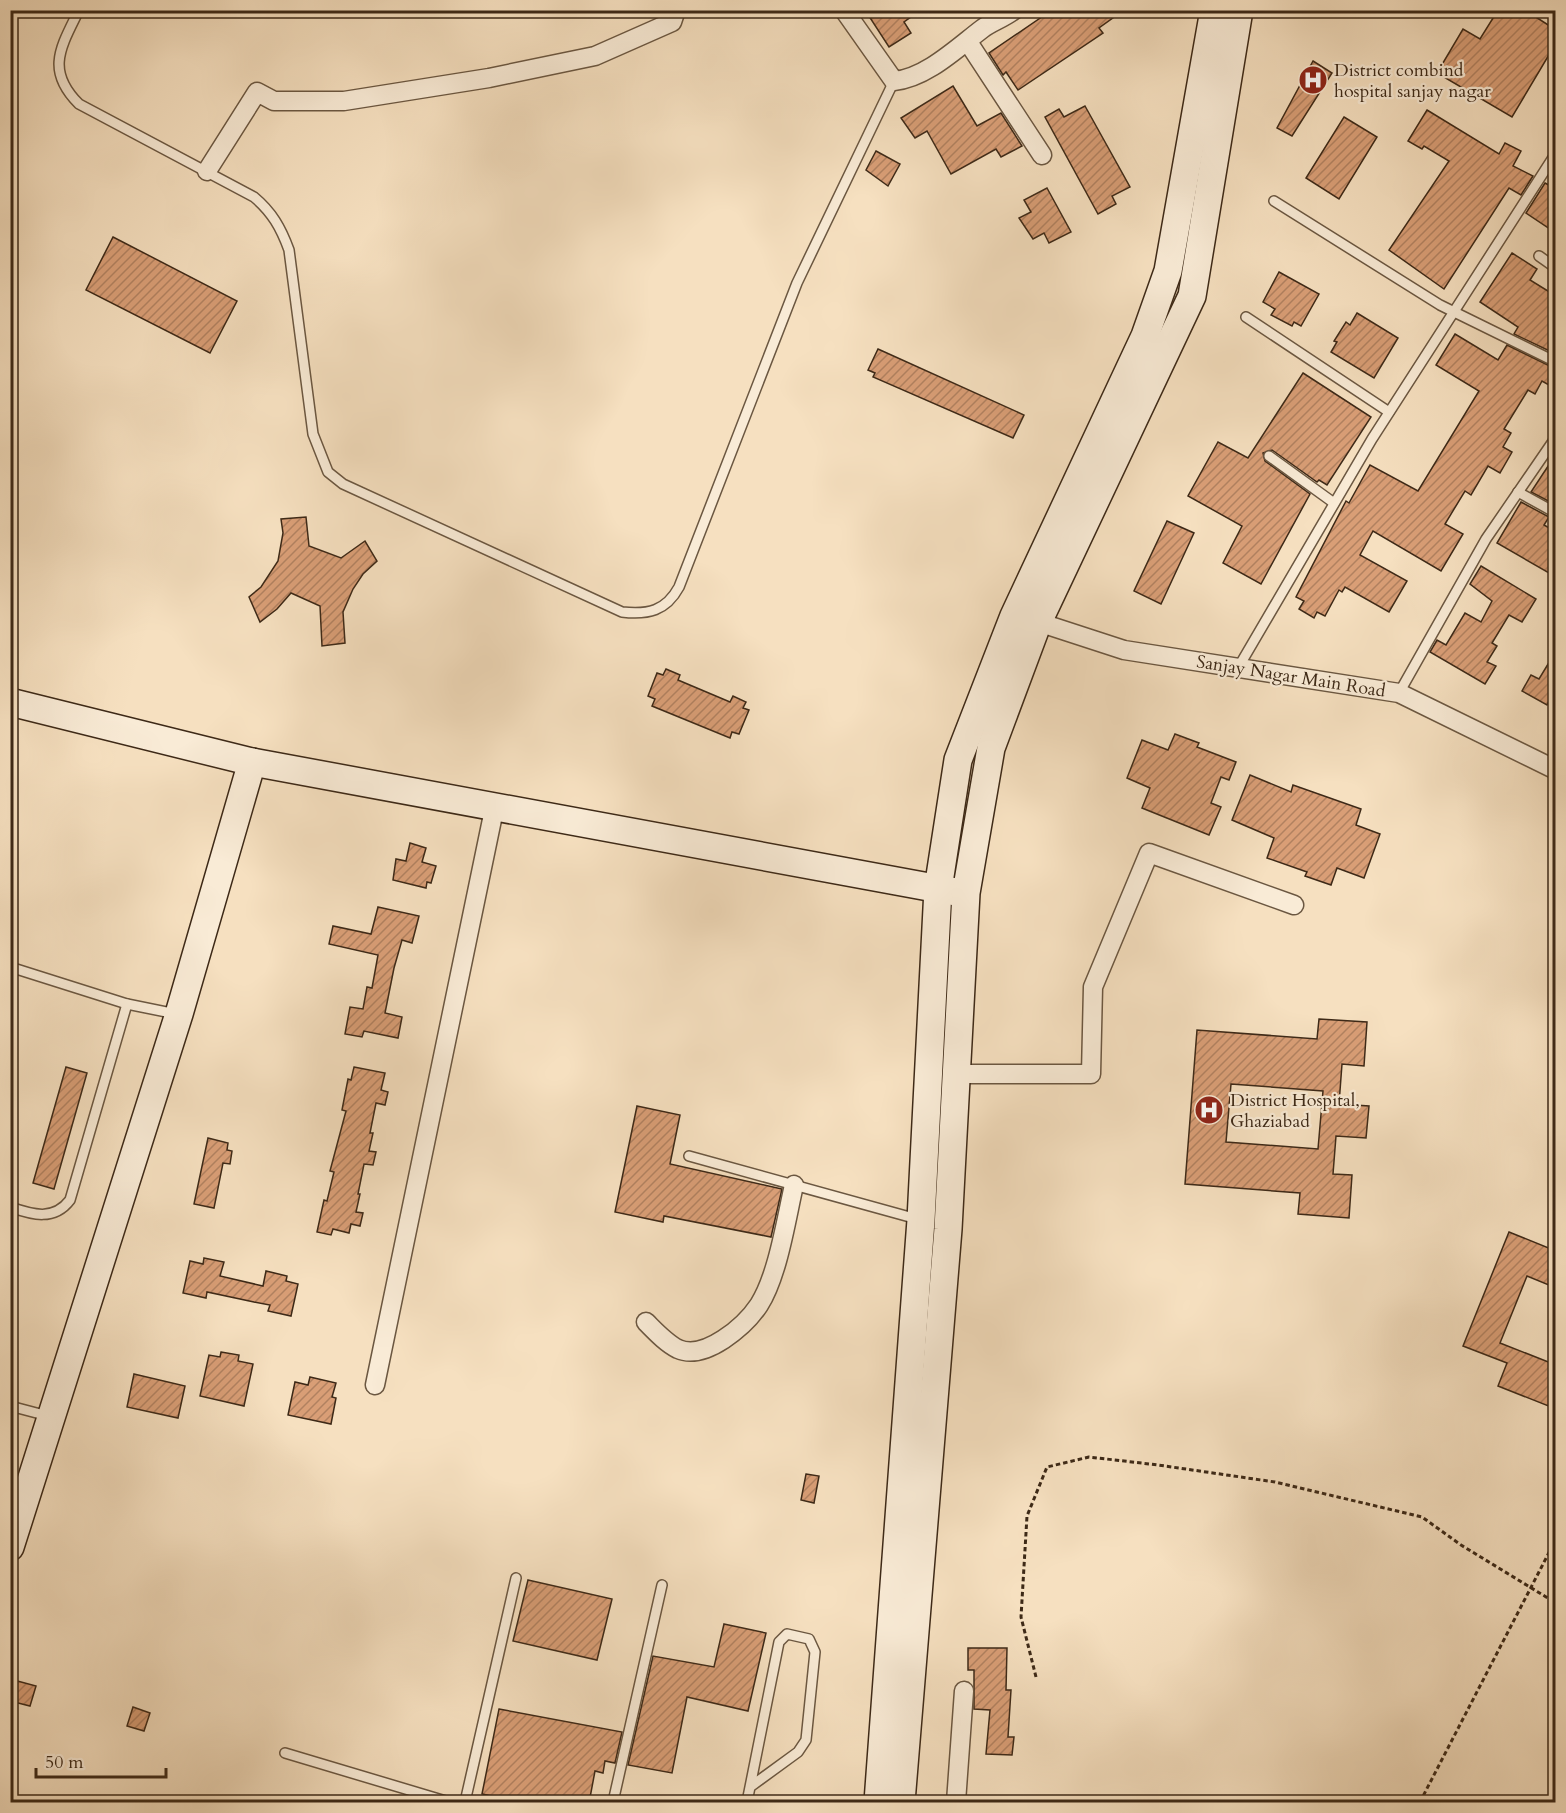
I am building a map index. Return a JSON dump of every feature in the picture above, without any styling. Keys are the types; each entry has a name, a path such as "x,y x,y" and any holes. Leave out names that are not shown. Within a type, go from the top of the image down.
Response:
{"street":[{"path":"207,171 257,92 274,101 344,101 489,78 595,56 672,22 676,10"},
{"path":"844,10 894,81 907,80 968,42 983,28 1014,10"},
{"path":"878,1803 935,1224 956,1074 966,893 991,748 1028,615 1146,336 1168,271 1214,10"},
{"path":"901,1803 935,1224 938,890 958,760 1028,615 1192,296 1239,10"},
{"path":"968,42 1042,155"},
{"name":"Sanjay Nagar Main Road","path":"1028,615 1124,650 1399,693 1556,770"},
{"path":"10,702 252,762 495,805 938,890 966,893"},
{"path":"10,1547 178,1014 252,762"},
{"path":"375,1385 495,805"},
{"path":"956,1074 1091,1074 1093,987 1149,853 1294,905"},
{"path":"646,1322 662,1338 681,1350 705,1349 728,1338 759,1305 777,1260 794,1185"},
{"path":"956,1803 964,1690"}],"lane":[{"path":"80,10 61,46 58,61 60,78 67,92 79,104 254,197 268,208 282,232 288,250 313,434 328,472 343,484 622,612 643,615 671,602 679,587 797,282 894,81"},
{"path":"1238,668 1389,412 1556,153"},
{"path":"1274,201 1440,305 1556,362"},
{"path":"1539,256 1556,268"},
{"path":"1246,317 1389,412"},
{"path":"1399,693 1486,539 1556,437"},
{"path":"1269,456 1334,503"},
{"path":"1518,492 1556,513"},
{"path":"10,967 127,1004 178,1014"},
{"path":"10,1207 31,1214 49,1215 57,1213 70,1200 127,1004"},
{"path":"689,1156 935,1224"},
{"path":"10,1406 51,1416"},
{"path":"465,1803 516,1578"},
{"path":"613,1803 662,1585"},
{"path":"747,1803 750,1787 779,1642 787,1634 809,1639 815,1652 806,1740 798,1752 750,1787"},
{"path":"285,1754 449,1803"}],"path":[{"path":"1036,1677 1021,1617 1027,1516 1047,1467 1089,1457 1275,1482 1422,1517 1461,1545 1556,1603"},
{"path":"1420,1803 1556,1539"}],"building":[{"path":"865,10 921,10 904,22 911,33 889,47"},
{"path":"1052,10 1124,10 1099,28 1103,33 1018,90 1006,72 1003,75 989,53"},
{"path":"1498,10 1525,10 1556,30 1556,43 1512,117 1437,73 1463,29 1480,39"},
{"path":"1313,61 1332,73 1292,136 1277,128"},
{"path":"953,86 977,126 1001,113 1022,146 1001,157 996,149 951,174 927,131 915,138 901,118"},
{"path":"1085,106 1130,187 1112,196 1116,204 1098,214 1045,117 1059,109 1064,117"},
{"path":"1427,110 1499,154 1505,143 1521,151 1513,166 1533,176 1521,195 1509,188 1444,289 1389,250 1449,161 1424,146 1422,149 1408,141"},
{"path":"1344,117 1377,137 1339,199 1306,178"},
{"path":"876,151 900,164 888,186 866,170"},
{"path":"1545,183 1556,189 1556,233 1526,213"},
{"path":"1047,188 1071,232 1049,243 1044,233 1033,239 1019,218 1031,212 1024,200"},
{"path":"113,237 237,301 210,353 86,290"},
{"path":"1512,253 1537,269 1530,280 1556,296 1556,354 1514,334 1518,327 1480,302"},
{"path":"1279,272 1319,294 1301,326 1294,322 1292,326 1271,315 1275,309 1263,302"},
{"path":"1357,313 1398,338 1374,378 1331,352 1337,342 1334,341 1346,322 1350,325"},
{"path":"1455,334 1498,360 1507,345 1556,369 1556,389 1542,381 1535,394 1528,390 1504,429 1511,433 1503,447 1512,452 1500,473 1488,466 1471,495 1465,491 1445,524 1463,534 1441,571 1373,531 1360,555 1407,581 1389,612 1345,587 1342,592 1339,590 1325,616 1317,612 1314,618 1299,609 1304,601 1296,597 1346,501 1349,503 1370,465 1418,491 1479,391 1436,365"},
{"path":"878,349 1024,415 1013,438 873,377 875,373 868,370"},
{"path":"1303,373 1371,417 1327,485 1319,480 1317,482 1272,450 1263,453 1265,461 1310,494 1261,584 1223,563 1242,526 1188,496 1218,442 1248,458"},
{"path":"1556,454 1556,505 1531,492"},
{"path":"1521,502 1549,517 1544,525 1556,532 1556,577 1497,543"},
{"path":"306,517 309,546 341,558 365,541 377,561 363,574 353,589 343,612 345,643 322,646 320,606 291,593 277,609 260,622 249,597 261,587 278,561 283,533 281,519"},
{"path":"1167,521 1194,533 1161,604 1134,591"},
{"path":"1481,566 1536,599 1522,622 1509,615 1492,643 1497,646 1487,662 1496,666 1485,684 1430,652 1437,640 1446,645 1465,613 1481,622 1492,601 1470,584"},
{"path":"1556,651 1556,700 1551,697 1547,705 1522,691 1531,675 1539,679"},
{"path":"666,669 680,675 678,680 730,702 733,696 746,702 743,708 749,710 739,734 732,732 730,738 652,706 655,699 648,696 657,673 663,675"},
{"path":"1175,734 1199,743 1197,747 1236,762 1229,780 1221,777 1211,803 1221,807 1209,835 1142,808 1150,788 1127,778 1142,740 1168,750"},
{"path":"1250,775 1291,792 1293,785 1361,809 1356,825 1380,834 1364,878 1337,868 1331,885 1305,876 1307,872 1267,858 1274,838 1232,820"},
{"path":"410,843 426,848 422,862 436,866 431,883 427,882 426,888 393,880 396,859 406,861"},
{"path":"378,907 419,916 412,943 402,940 385,1013 402,1017 398,1038 364,1031 362,1037 345,1034 350,1007 363,1009 367,987 372,988 378,955 329,944 333,926 371,934"},
{"path":"1319,1019 1367,1022 1364,1066 1342,1064 1339,1104 1369,1106 1366,1138 1336,1136 1333,1174 1352,1175 1349,1218 1298,1214 1300,1193 1185,1184 1197,1030 1317,1039","holes":["1231,1084 1323,1091 1318,1149 1226,1142"]},
{"path":"66,1067 87,1073 54,1189 33,1183"},
{"path":"354,1067 385,1073 381,1090 388,1092 385,1105 376,1103 369,1151 376,1152 373,1165 364,1164 356,1212 363,1213 360,1226 351,1224 349,1233 333,1229 331,1235 317,1232 324,1200 327,1201 334,1172 330,1171 346,1111 342,1110 348,1079 351,1080"},
{"path":"637,1106 680,1115 670,1164 782,1189 771,1237 664,1216 663,1222 615,1212"},
{"path":"208,1138 228,1143 227,1150 232,1151 230,1164 223,1163 214,1208 194,1204"},
{"path":"1509,1232 1556,1251 1556,1288 1527,1276 1500,1343 1556,1365 1556,1409 1498,1386 1507,1363 1463,1346"},
{"path":"204,1258 224,1262 220,1276 263,1286 266,1271 287,1276 286,1281 298,1284 291,1316 268,1311 270,1305 207,1292 206,1298 183,1293 190,1261 203,1264"},
{"path":"221,1352 239,1355 238,1361 253,1364 244,1406 200,1396 209,1355 220,1357"},
{"path":"134,1374 185,1386 178,1418 127,1407"},
{"path":"310,1377 336,1383 332,1397 336,1398 331,1424 288,1415 295,1382 308,1385"},
{"path":"806,1474 819,1476 814,1503 801,1500"},
{"path":"528,1580 612,1599 597,1660 513,1641"},
{"path":"724,1624 766,1633 748,1711 687,1697 672,1773 628,1765 653,1656 714,1667"},
{"path":"968,1648 1007,1648 1006,1690 1011,1690 1008,1737 1014,1737 1012,1755 986,1754 990,1710 974,1709 974,1670 968,1670"},
{"path":"10,1679 36,1686 30,1706 10,1701"},
{"path":"133,1707 150,1713 144,1731 127,1726"},
{"path":"499,1709 622,1732 615,1763 605,1761 603,1773 595,1771 589,1803 528,1803 482,1794"}],"place":[{"name":"District combind hospital sanjay nagar","path":"1313,80"},
{"name":"District Hospital, Ghaziabad","path":"1209,1110"}]}
